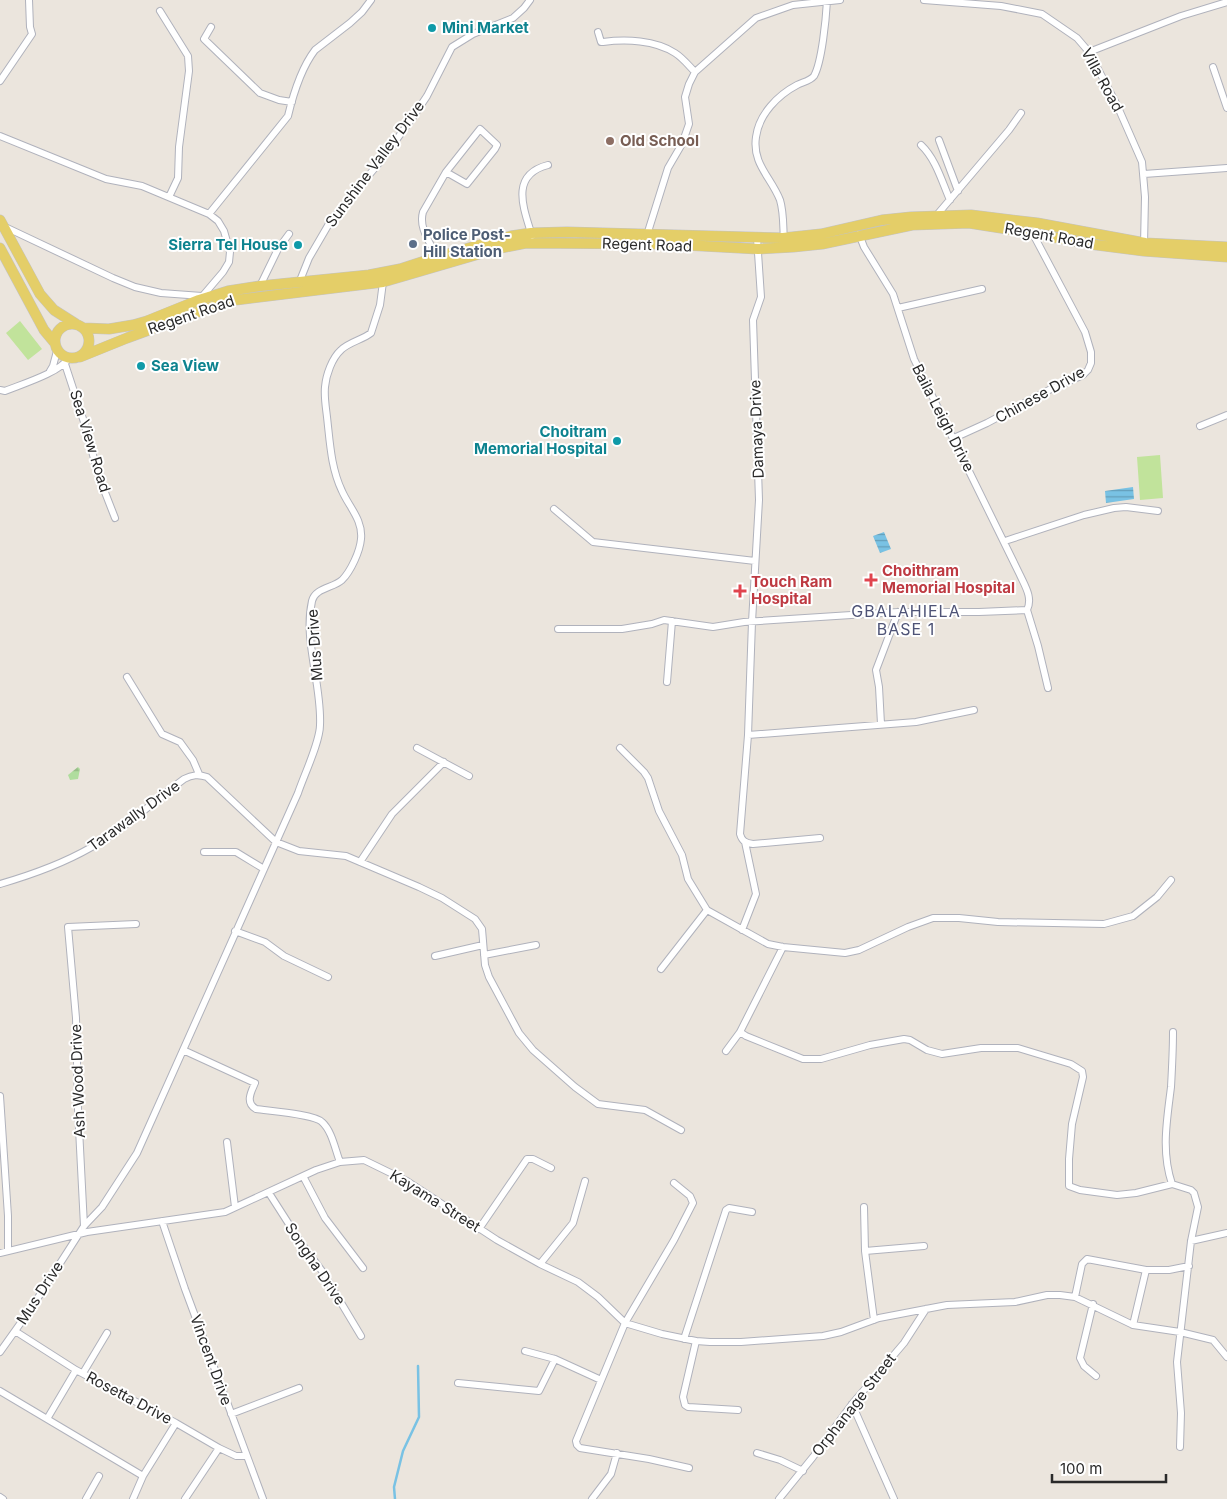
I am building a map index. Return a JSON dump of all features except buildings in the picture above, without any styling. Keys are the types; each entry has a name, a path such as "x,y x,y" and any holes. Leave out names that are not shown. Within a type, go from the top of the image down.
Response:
{"main road":[{"name":"Regent Road","path":"858,231 882,220 971,215 1037,223 1144,247 1227,257"},
{"name":"Regent Road","path":"71,360 195,312 238,299 383,282 494,240 533,238 567,232 647,240 784,243 821,234 969,223 1097,245 1227,247"},
{"path":"0,248 44,330 63,357 71,360 88,348 90,343 89,337 80,326 54,310 43,298 1,224"},
{"name":"Regent Road","path":"80,326 109,329 133,325 200,298 228,291 382,273 438,261"},
{"path":"55,347 59,330 65,326 80,326"}],"street":[{"path":"0,81 32,34 29,0"},
{"path":"209,214 280,129 288,116 309,57 362,12 371,0"},
{"name":"Sunshine Valley Drive","path":"299,283 312,252 330,222 379,164 411,120 427,96 452,47 473,34 512,18 530,0"},
{"path":"647,240 668,168 682,144 689,124 685,97 695,72 756,18 793,5 840,0"},
{"name":"Villa Road","path":"924,0 1001,6 1042,14 1077,38 1089,52 1136,144 1142,162 1146,215 1144,247"},
{"path":"784,243 780,200 762,170 756,155 756,138 760,122 769,108 785,93 810,80 814,75 821,51 827,1"},
{"path":"1089,52 1182,16 1227,2"},
{"path":"160,11 188,56 189,72 179,147 178,178 169,197"},
{"path":"211,27 204,39 260,93 279,100 292,102"},
{"path":"598,32 603,42 615,40 650,43 669,50 675,53 695,72"},
{"path":"1213,67 1227,108"},
{"path":"936,216 1009,130 1021,113"},
{"path":"438,261 423,229 421,219 423,212 446,172 480,129 496,145 495,149 467,184 446,172"},
{"path":"0,136 106,179 142,186 209,214 218,221 224,231 230,252 229,262 223,272 200,298 195,312"},
{"path":"939,140 958,191"},
{"path":"921,145 928,152 934,163 950,200"},
{"path":"533,238 522,204 524,183 531,172 548,165"},
{"path":"1144,174 1227,168"},
{"path":"1033,234 1037,223"},
{"path":"1,224 135,287 200,298"},
{"name":"Baila Leigh Drive","path":"858,231 893,294 914,359 1005,541 1028,593 1030,602 1027,610 1048,688"},
{"path":"260,286 278,249 289,234"},
{"name":"Chinese Drive","path":"954,438 1083,375 1092,362 1085,332 1033,234"},
{"name":"Damaya Drive","path":"742,930 756,894 745,842 740,834 748,735 759,500 753,320 761,296 758,243"},
{"name":"Mus Drive","path":"276,842 298,793 317,742 320,727 318,690 310,632 312,600 314,595 336,584 343,578 352,563 361,540 362,529 342,493 335,475 331,456 325,385 333,361 342,349 370,333 380,305 383,282"},
{"path":"898,308 982,289"},
{"path":"49,372 53,366 55,347"},
{"path":"0,390 4,391 49,372 71,360"},
{"name":"Sea View Road","path":"71,360 79,404 99,477 115,518"},
{"path":"1200,426 1227,415"},
{"path":"1005,541 1084,515 1114,508 1126,507 1158,511"},
{"path":"554,509 593,542 755,561"},
{"path":"558,629 622,629 664,620 713,626 898,612 1009,612 1027,610"},
{"path":"881,724 876,670 898,612"},
{"path":"667,682 672,621"},
{"path":"127,677 162,734 180,742 199,774 214,781 242,811 276,842 299,851 346,856 442,898 479,924 482,928 485,965 519,1033 533,1050 575,1087 598,1104 645,1110 680,1130"},
{"path":"748,735 916,722 974,710"},
{"path":"417,748 469,776"},
{"path":"620,748 648,778 658,811 682,855 688,880 707,910 768,944 845,953 866,948 908,927 933,918 959,918 998,922 1104,924 1133,916 1157,897 1171,880"},
{"path":"360,862 392,814 444,762"},
{"name":"Tarawally Drive","path":"0,884 77,856 134,819 184,779 199,774"},
{"path":"745,842 753,844 820,838"},
{"path":"0,1253 79,1234 102,1207 134,1157 276,842"},
{"path":"204,852 236,852 264,868"},
{"path":"661,969 707,910"},
{"name":"Ash Wood Drive","path":"84,1226 76,1018 68,927 136,924"},
{"path":"235,931 266,942 284,956 328,977"},
{"path":"435,956 484,945"},
{"path":"484,955 536,945"},
{"path":"726,1051 740,1032 783,947"},
{"path":"740,1032 803,1059 820,1059 870,1044 904,1039 910,1040 927,1050 942,1054 981,1048 1018,1048 1071,1064 1082,1071 1083,1077 1072,1124 1069,1186 1117,1195 1172,1184 1191,1190 1196,1199 1198,1207 1191,1241 1177,1362 1182,1426 1180,1447"},
{"path":"1172,1184 1165,1143 1165,1125 1170,1088 1173,1032"},
{"path":"183,1050 255,1083 249,1102 256,1109 307,1116 322,1122 329,1131 340,1162"},
{"path":"0,1096 8,1216 8,1252"},
{"path":"227,1142 230,1210"},
{"path":"479,1229 527,1158 550,1168"},
{"name":"Kayama Street","path":"79,1234 230,1210 303,1176 340,1162 364,1160 407,1181 479,1229 540,1264 578,1282 589,1289 625,1323"},
{"path":"303,1176 325,1218 363,1268"},
{"path":"540,1264 573,1223 585,1181"},
{"path":"674,1183 690,1196 693,1203 674,1240 625,1323 580,1431 577,1445 580,1448 617,1453 689,1468"},
{"name":"Songha Drive","path":"268,1193 322,1271 361,1336"},
{"path":"864,1207 865,1251 874,1320"},
{"path":"684,1339 726,1210 729,1208 752,1212"},
{"name":"Vincent Drive","path":"162,1221 185,1289 263,1499"},
{"path":"1191,1241 1227,1233"},
{"name":"Mus Drive","path":"0,1352 79,1234"},
{"path":"865,1251 924,1246"},
{"path":"1076,1297 1082,1264 1087,1259 1146,1270 1169,1270 1189,1266"},
{"path":"1133,1325 1146,1270"},
{"path":"625,1323 696,1341 741,1342 822,1336 842,1332 874,1320 926,1308 947,1305 1015,1302 1047,1295 1076,1297 1133,1325 1180,1332 1213,1340 1227,1357"},
{"path":"1093,1304 1080,1358 1084,1366 1096,1376"},
{"name":"Orphanage Street","path":"778,1499 803,1471 852,1404 904,1344 926,1308"},
{"name":"Rosetta Drive","path":"15,1331 80,1371 219,1448 236,1456 246,1456"},
{"path":"47,1419 107,1333"},
{"path":"696,1341 683,1397 685,1405 688,1407 738,1410"},
{"path":"525,1351 555,1359 601,1380"},
{"path":"458,1383 539,1391 555,1359"},
{"path":"231,1414 299,1388"},
{"path":"0,1390 143,1476"},
{"path":"852,1404 894,1499"},
{"path":"133,1499 143,1476 176,1423"},
{"path":"185,1499 219,1448"},
{"path":"592,1499 612,1474 617,1453"},
{"path":"757,1453 780,1460 803,1471"},
{"path":"86,1499 99,1476"}],"green space":[{"path":"20,321 42,349 28,360 6,333"},
{"path":"1160,455 1163,498 1140,500 1137,457"},
{"path":"78,767 80,769 78,779 70,780 68,775"}],"water":[{"path":"1133,487 1134,499 1106,503 1105,491"},
{"path":"884,532 891,549 880,553 873,536"}],"waterway":[{"path":"395,1499 394,1487 403,1451 419,1417 418,1366"}],"place":[{"name":"Mini Market","path":"432,28"},
{"name":"Old School","path":"610,141"},
{"name":"Police Post- Hill Station","path":"413,244"},
{"name":"Sierra Tel House","path":"298,245"},
{"name":"Sea View","path":"141,366"},
{"name":"Choitram Memorial Hospital","path":"617,441"},
{"name":"Choithram Memorial Hospital","path":"871,580"},
{"name":"Touch Ram Hospital","path":"740,591"}],"district":[{"name":"GBALAHIELA BASE 1","path":"906,620"}]}
